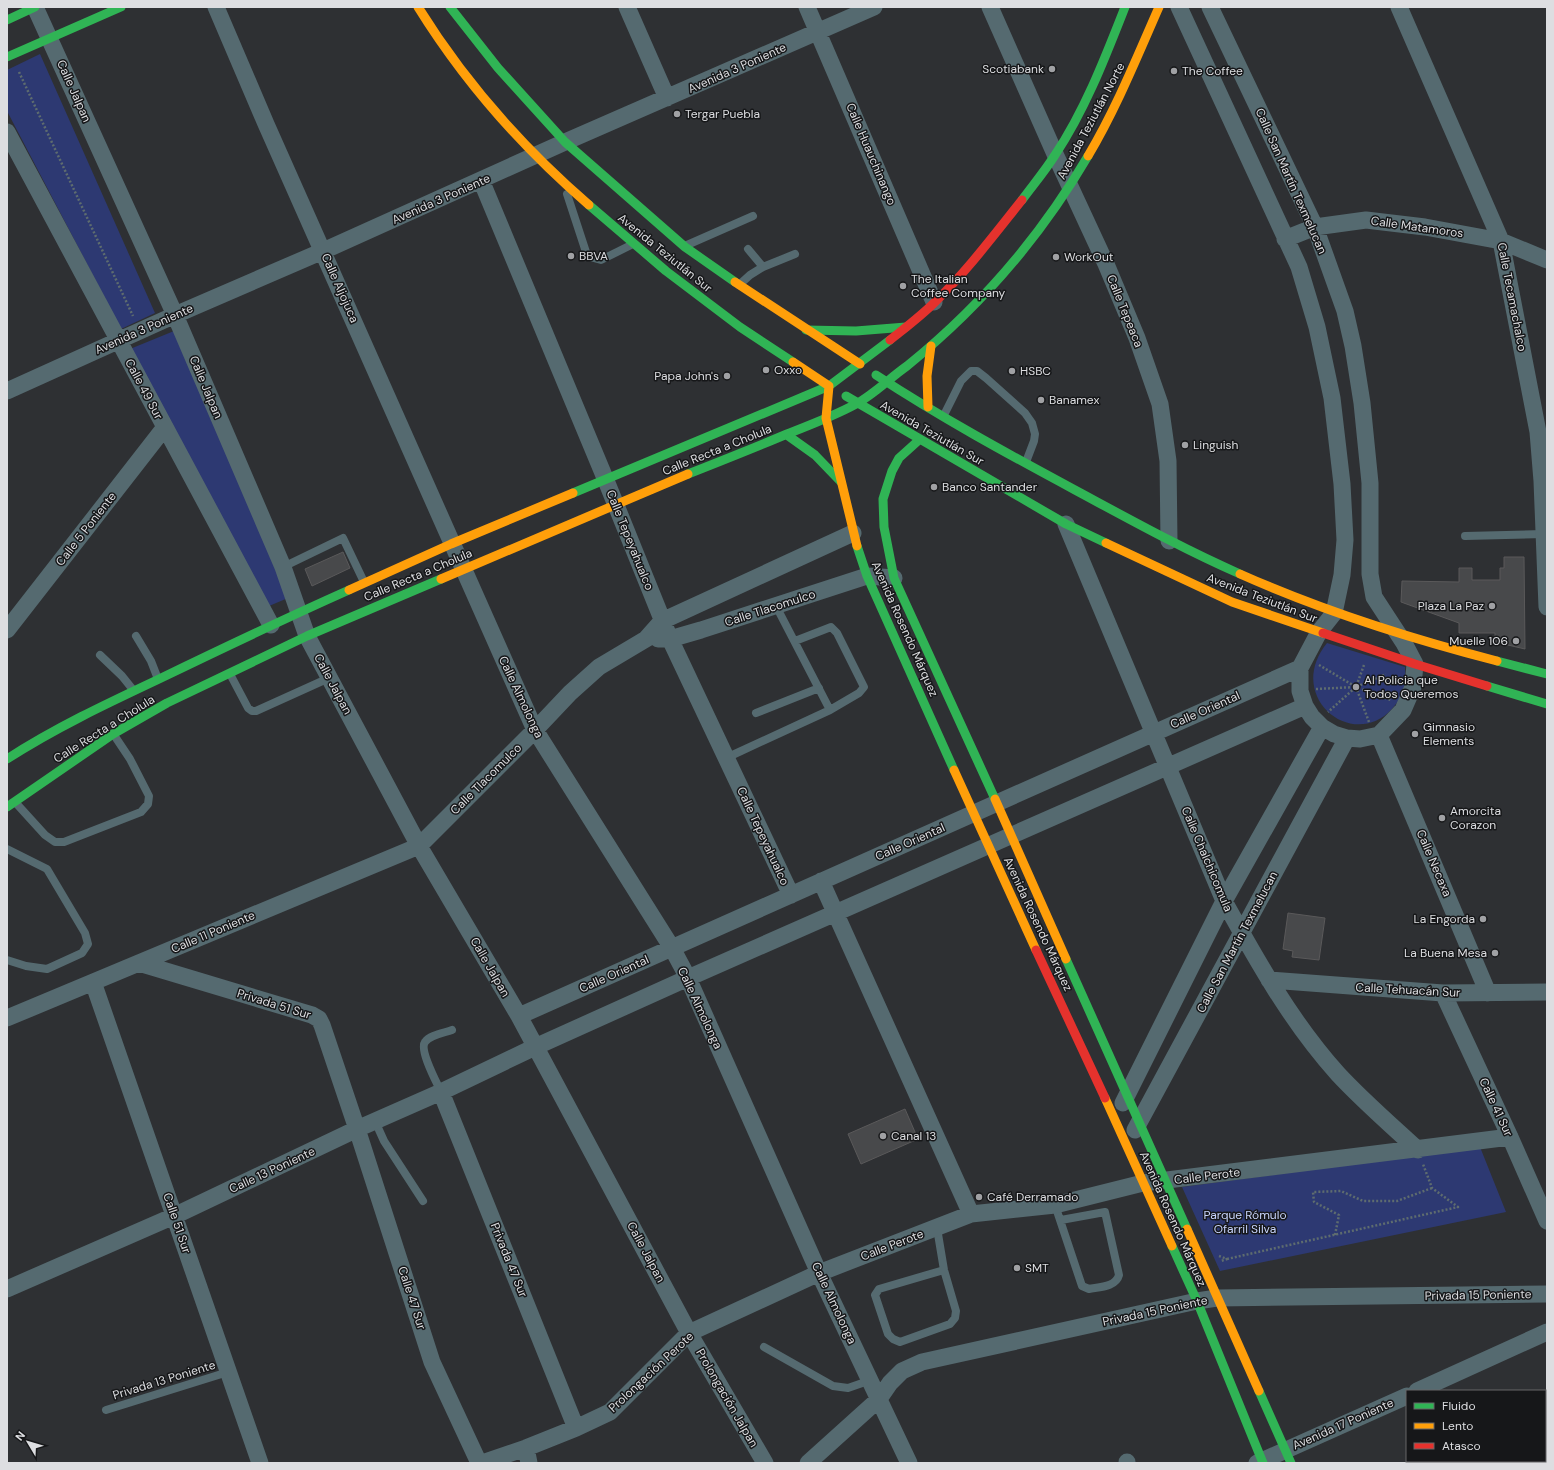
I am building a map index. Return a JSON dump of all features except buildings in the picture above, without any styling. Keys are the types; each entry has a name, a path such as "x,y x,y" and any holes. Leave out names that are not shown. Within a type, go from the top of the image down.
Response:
{"main road":[{"path":"7,20 35,7"},
{"path":"9,57 121,7"},
{"name":"Avenida Teziutlán Sur","path":"418,7 433,31 478,91 536,157 562,182 634,244 740,327 829,386 919,440 1066,524 1232,602 1414,664 1547,704"},
{"name":"Avenida Teziutlán Sur","path":"450,7 498,68 565,142 685,246 739,285 886,382 1025,463 1169,541 1242,575 1334,613 1398,635 1547,674"},
{"name":"Avenida Teziutlán Norte","path":"829,386 860,364 934,302 975,257 1031,189 1055,154 1081,107 1114,35 1125,7"},
{"name":"Avenida Teziutlán Norte","path":"857,403 931,346 988,291 1021,253 1070,187 1097,141 1129,76 1159,7"},
{"path":"806,330 880,330 906,327"},
{"path":"928,407 926,386 927,364 931,346"},
{"name":"Calle Recta a Cholula","path":"7,759 35,741 271,624 451,544 605,478 829,386"},
{"name":"Avenida Rosendo Márquez","path":"829,386 826,418 853,533 867,576 988,846 1197,1301 1261,1462"},
{"name":"Calle Recta a Cholula","path":"11,804 113,734 167,704 307,636 616,504 787,435 857,403"},
{"path":"787,435 815,455 841,482"},
{"name":"Avenida Rosendo Márquez","path":"919,440 899,458 892,471 883,499 884,527 894,578 997,803 1288,1457"}],"street":[{"name":"Calle Jalpan","path":"35,7 175,315 283,567 300,612 307,636 419,846 519,1016 689,1333"},
{"name":"Calle Aljojuca","path":"216,7 266,124 324,251 463,569"},
{"path":"627,7 667,98"},
{"name":"Calle Huauchinango","path":"807,7 934,302"},
{"name":"Avenida 3 Poniente","path":"7,391 175,315 536,157 565,142 874,7"},
{"name":"Calle Tepeaca","path":"990,7 1137,338 1160,404 1168,461 1169,541"},
{"path":"1178,7 1299,267 1317,327 1332,398 1342,484 1344,540 1342,575 1334,613 1319,632 1307,665 1300,691 1311,701 1312,717 1328,718"},
{"name":"Calle San Martín Texmelucan","path":"1210,7 1315,228 1345,311 1353,346 1362,403 1370,483 1370,574 1374,597 1414,664"},
{"name":"Calle Tecamachalco","path":"1398,7 1501,241 1538,432 1547,607"},
{"name":"Calle 49 Sur","path":"7,132 271,624"},
{"name":"Calle Tepeyahualco","path":"481,180 616,504 662,621 791,895"},
{"name":"Calle Matamoros","path":"1285,239 1315,228 1366,220 1501,241 1547,260"},
{"name":"Calle 5 Poniente","path":"7,630 165,427"},
{"path":"1342,484 1370,483"},
{"name":"Calle Chalchicomula","path":"1066,524 1224,901 1242,934 1269,980 1310,1039 1339,1074 1418,1150"},
{"name":"Calle Tlacomulco","path":"419,846 570,693 599,667 646,639 662,621 853,533"},
{"name":"Calle Almolonga","path":"463,569 535,730 672,948 688,978 819,1273 909,1463"},
{"name":"Calle Tlacomulco","path":"646,639 670,639 867,576 894,578"},
{"path":"1328,718 1334,734 1347,738 1360,739 1379,735 1403,710 1413,688 1414,664"},
{"name":"Calle Oriental","path":"519,1016 1307,665"},
{"path":"535,1047 1311,701"},
{"path":"1114,1118 1224,901 1328,718"},
{"name":"Calle Necaxa","path":"1379,735 1421,830 1488,993"},
{"name":"Calle San Martín Texmelucan","path":"1127,1146 1347,738"},
{"name":"Calle 11 Poniente","path":"7,1018 419,846"},
{"path":"821,881 971,1214"},
{"name":"Privada 51 Sur","path":"139,963 312,1015 319,1019 357,1129"},
{"name":"Calle Tehuacán Sur","path":"1269,980 1443,993 1547,992"},
{"name":"Calle 51 Sur","path":"93,982 260,1463"},
{"name":"Calle 41 Sur","path":"1443,993 1510,1137 1541,1192 1547,1221"},
{"name":"Calle 13 Poniente","path":"7,1289 174,1216 357,1129 442,1092 535,1047"},
{"name":"Privada 47 Sur","path":"442,1092 576,1428"},
{"name":"Calle 47 Sur","path":"357,1129 432,1362 479,1463"},
{"name":"Calle Perote","path":"819,1273 971,1214 1058,1212 1143,1183 1418,1150 1510,1137"},
{"name":"Prolongación Perote","path":"482,1463 527,1455 576,1428 610,1412 689,1333 819,1273"},
{"name":"Privada 15 Poniente","path":"808,1463 879,1399 890,1383 902,1371 922,1362 1197,1301 1217,1298 1547,1294"},
{"path":"1419,1390 1547,1332"},
{"name":"Prolongación Jalpan","path":"689,1333 765,1463"},
{"name":"Avenida 17 Poniente","path":"1261,1462 1288,1457 1406,1397"}],"lane":[{"path":"562,182 586,252 590,257 601,260 634,244"},
{"path":"685,246 753,216"},
{"path":"748,249 763,267"},
{"path":"739,285 750,275 763,267 795,254"},
{"path":"944,416 961,381 971,371 977,371 1025,413 1032,423 1035,434 1034,441 1025,463"},
{"path":"1465,536 1544,534"},
{"path":"283,567 343,538 364,583"},
{"path":"776,606 830,710"},
{"path":"726,758 830,710 859,693 864,687 837,633 831,627 794,641"},
{"path":"136,636 151,661 158,679"},
{"path":"100,655 122,676 134,691"},
{"path":"229,673 248,708 252,711 256,711 329,678"},
{"path":"756,713 819,688"},
{"path":"11,804 45,836 55,842 64,842 141,812 148,804 149,796 130,759 113,734"},
{"path":"7,849 47,869 85,933 88,944 82,953 47,969 26,966 7,960"},
{"path":"442,1092 433,1075 423,1047 428,1039 452,1030"},
{"path":"375,1121 384,1141 423,1200"},
{"path":"1058,1212 1105,1212 1119,1275 1118,1280 1114,1283 1089,1289 1082,1286 1058,1212"},
{"path":"937,1228 944,1270 956,1311 955,1318 950,1324 900,1342 894,1340 888,1334 874,1296 876,1292 879,1289 944,1270"},
{"path":"764,1347 833,1386 848,1388 871,1380"},
{"name":"Privada 13 Poniente","path":"106,1410 228,1372"}],"path":[{"path":"9,57 140,331"},
{"path":"1324,707 1328,718 1356,687 1366,662"},
{"path":"1307,665 1356,687 1398,702"},
{"path":"1311,701 1314,690 1356,687 1391,672"},
{"path":"1356,687 1370,722 1365,723"},
{"path":"1227,1259 1458,1207 1432,1188 1418,1150"},
{"path":"1335,1235 1339,1215 1314,1202 1314,1192 1341,1191 1363,1201 1397,1201 1432,1188"}],"green space":[{"path":"40,54 155,313 121,329 7,111 7,70"},
{"path":"174,331 288,598 269,606 130,349"},
{"path":"1327,643 1405,667 1404,689 1400,698 1392,709 1376,721 1359,724 1343,721 1328,712 1318,699 1313,682 1316,663"},
{"name":"Parque Rómulo Ofarril Silva","path":"1480,1147 1506,1212 1220,1271 1182,1187"}],"traffic: fast":[{"path":"7,20 35,7"},
{"path":"7,57 121,7"},
{"path":"450,7 498,68 565,142 685,247 735,282"},
{"path":"1022,200 1051,161 1076,120 1102,64 1125,7"},
{"path":"688,474 813,424 848,408 869,396 907,366 934,344 959,320 1007,269 1050,214 1070,186 1088,156"},
{"path":"589,205 666,271 740,327 793,362"},
{"path":"806,330 856,331 906,327"},
{"path":"573,493 829,386 890,340"},
{"path":"876,375 949,420 1025,463 1156,534 1240,574"},
{"path":"846,396 1066,524 1106,543"},
{"path":"787,435 815,455 841,482"},
{"path":"919,440 899,458 892,471 883,499 884,527 894,578 995,799"},
{"path":"857,546 867,576 954,770"},
{"path":"7,807 113,734 167,703 307,636 441,579"},
{"path":"7,759 100,707 349,590"},
{"path":"1497,661 1547,674"},
{"path":"1487,686 1547,704"},
{"path":"1066,959 1187,1229"},
{"path":"1172,1246 1197,1301 1263,1463"},
{"path":"1259,1391 1291,1463"}],"traffic: slow":[{"path":"418,7 455,61 496,112 518,137 589,205"},
{"path":"1088,156 1117,101 1159,7"},
{"path":"735,282 860,364"},
{"path":"928,407 927,376 931,346"},
{"path":"793,362 829,386 826,418 857,546"},
{"path":"441,579 688,474"},
{"path":"349,590 451,544 573,493"},
{"path":"1106,543 1232,602 1323,633"},
{"path":"1240,574 1303,600 1366,623 1497,661"},
{"path":"954,770 1036,950"},
{"path":"995,799 1066,959"},
{"path":"1105,1098 1172,1246"},
{"path":"1187,1229 1259,1391"}],"traffic: jam":[{"path":"890,340 913,322 947,290 1022,200"},
{"path":"1323,633 1415,664 1487,686"},
{"path":"1036,950 1105,1098"}],"place":[{"name":"Scotiabank","path":"1052,69"},
{"name":"The Coffee","path":"1174,71"},
{"name":"Tergar Puebla","path":"677,114"},
{"name":"BBVA","path":"571,256"},
{"name":"WorkOut","path":"1056,257"},
{"name":"The Italian Coffee Company","path":"903,286"},
{"name":"Oxxo","path":"766,370"},
{"name":"HSBC","path":"1012,371"},
{"name":"Papa John's","path":"727,376"},
{"name":"Banamex","path":"1041,400"},
{"name":"Linguish","path":"1185,445"},
{"name":"Banco Santander","path":"934,487"},
{"name":"Plaza La Paz","path":"1492,606"},
{"name":"Muelle 106","path":"1516,641"},
{"name":"Al Policia que Todos Queremos","path":"1356,687"},
{"name":"Gimnasio Elements","path":"1415,734"},
{"name":"Amorcita Corazon","path":"1442,818"},
{"name":"La Engorda","path":"1483,919"},
{"name":"La Buena Mesa","path":"1495,953"},
{"name":"Canal 13","path":"883,1136"},
{"name":"Café Derramado","path":"979,1197"},
{"name":"SMT","path":"1017,1268"}]}
